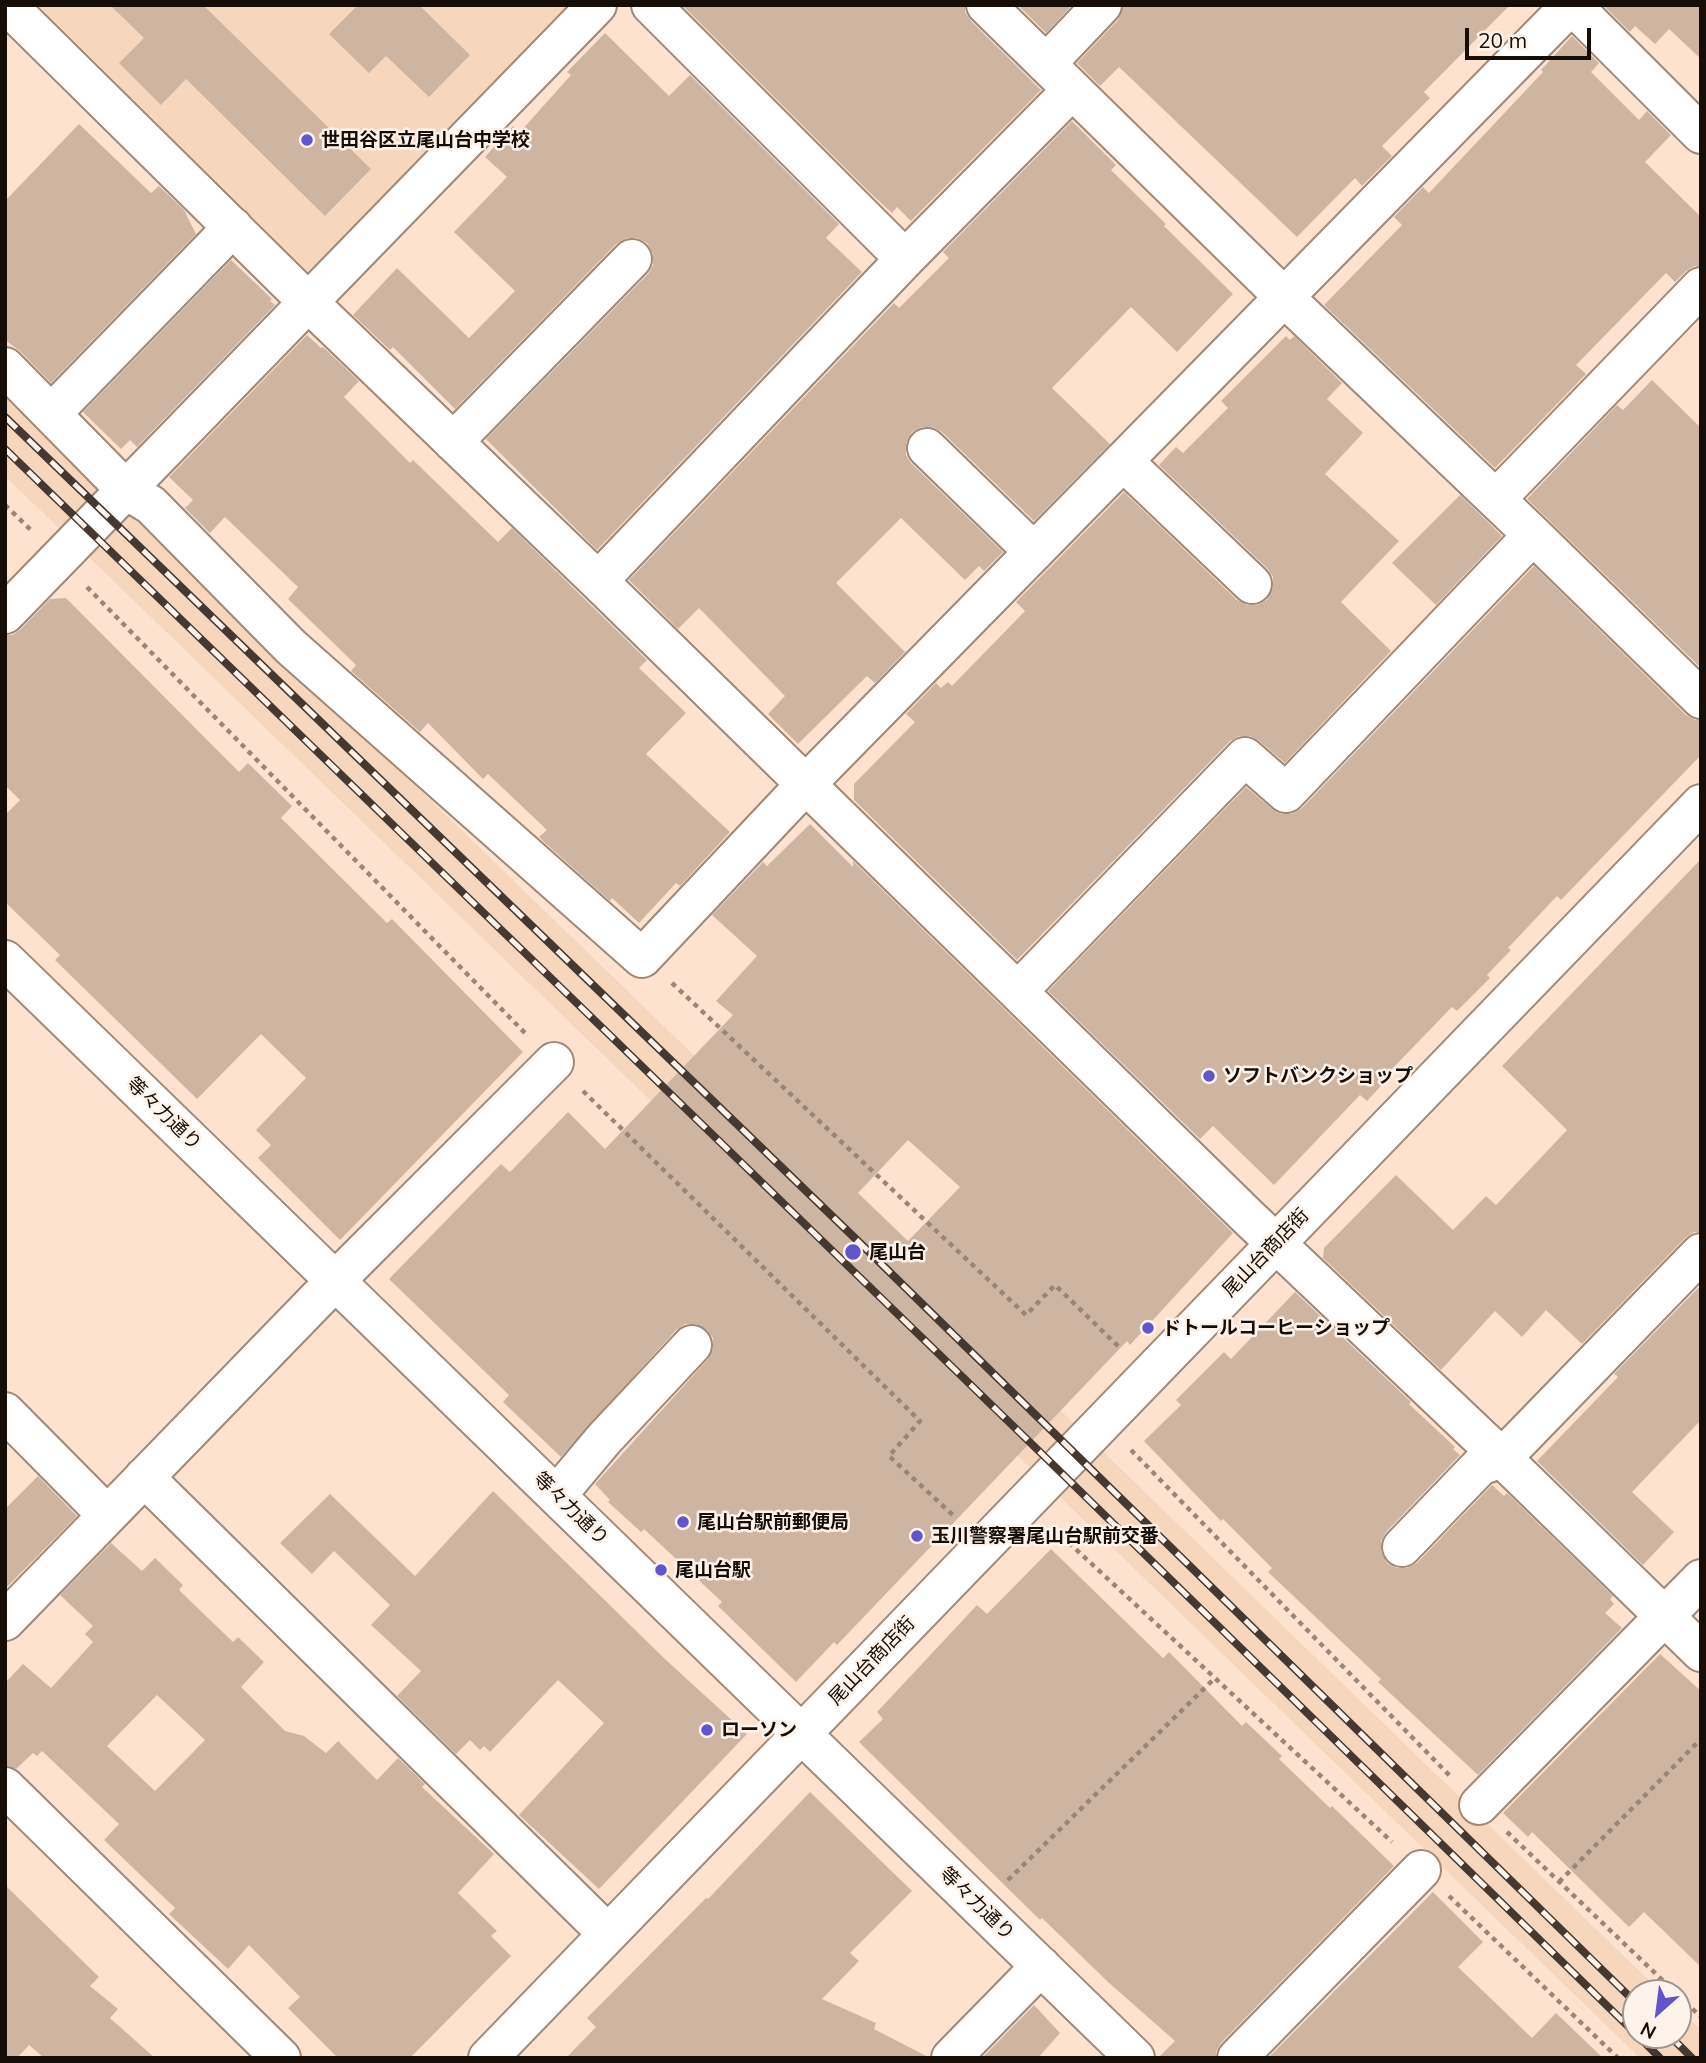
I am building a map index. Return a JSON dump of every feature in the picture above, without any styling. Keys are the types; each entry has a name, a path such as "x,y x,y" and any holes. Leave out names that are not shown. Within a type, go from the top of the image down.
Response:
{"street":[{"path":"7,5 307,302 598,581 1276,1244 1502,1458 1701,1652"},
{"path":"5,614 597,5"},
{"path":"651,5 905,259"},
{"path":"986,5 1701,699"},
{"path":"598,581 905,259 1059,77 1102,5"},
{"path":"5,367 125,489 151,505 290,648 642,958 805,785 1571,5 1701,134"},
{"path":"52,413 233,227"},
{"path":"453,442 632,259"},
{"path":"1496,499 1694,307"},
{"path":"927,448 1034,552"},
{"path":"1123,461 1252,584"},
{"path":"1018,991 1245,757 1286,793 1533,535"},
{"name":"尾山台商店街","path":"488,2058 1701,804"},
{"name":"等々力通り","path":"5,960 1135,2058"},
{"path":"5,1621 336,1280 554,1062"},
{"path":"1402,1547 1480,1466 1502,1458 1701,1253"},
{"path":"557,1495 604,1439 692,1345"},
{"path":"5,1412 107,1515"},
{"path":"144,1477 608,1934"},
{"path":"1479,1805 1701,1579"},
{"path":"5,1787 281,2058"},
{"path":"1237,2058 1421,1870"},
{"path":"951,2058 1041,1966"}],"path":[{"path":"5,505 554,1062 920,1421 889,1455 957,1520"},
{"path":"642,958 1026,1315 1055,1285 1123,1350"},
{"path":"1124,1443 1479,1805 1661,1979"},
{"path":"1046,1521 1421,1870 1618,2058"},
{"path":"981,1907 1215,1678"},
{"path":"1559,1882 1701,1739"}],"shaded area":[{"name":"世田谷区立尾山台中学校","path":"38,5 568,5 310,274"},
{"path":"5,388 1648,1979 1622,1979 1622,2041 5,476"},
{"path":"1692,2021 1701,2030 1701,2058 1640,2058 1631,2049 1692,2049"}],"building":[{"path":"110,5 203,5 371,169 325,216 186,79 161,105 119,63 144,38"},
{"path":"358,5 419,5 470,55 429,97 386,56 369,73 329,34"},
{"path":"682,5 965,5 965,12 971,21 1041,90 911,221 897,207 892,213 868,191"},
{"path":"1018,5 1072,5 1046,33"},
{"path":"1123,5 1510,5 1424,92 1430,98 1382,146 1392,156 1362,186 1355,178 1297,237 1119,67 1100,86 1077,63 1118,20"},
{"path":"1603,5 1701,5 1701,59 1669,29 1655,44 1635,26 1630,32"},
{"path":"605,33 669,96 690,75 839,224 826,238 862,272 597,550 486,439 648,274 653,265 653,254 647,243 637,238 627,238 616,244 455,409 393,347 390,350 353,315 397,268 469,338 515,291 454,232 507,177 485,157 513,126 520,132 571,75 567,72"},
{"path":"1572,36 1599,63 1591,72 1639,120 1647,111 1671,135 1645,162 1701,217 1701,266 1694,266 1675,282 1666,273 1576,365 1586,374 1495,468 1324,305 1402,225 1394,217 1423,187 1429,193 1543,72 1541,70"},
{"path":"1072,121 1116,165 1111,170 1233,294 1177,352 1131,307 1052,388 1110,444 1034,521 942,432 932,427 922,427 912,432 906,443 906,455 911,463 1003,552 984,571 979,566 965,580 901,518 836,583 905,652 875,683 867,676 798,744 768,714 785,696 699,608 678,629 629,580 894,303 899,308 949,258 943,252"},
{"path":"79,124 151,193 159,186 184,210 196,234 51,383 21,352 5,340 5,201"},
{"path":"231,260 275,305 137,447 130,440 121,449 83,412"},
{"path":"307,335 359,381 344,397 410,463 413,460 498,542 512,528 647,660 639,668 686,713 646,754 730,832 680,886 676,883 639,923 612,898 610,901 543,841 539,837 547,830 488,774 483,779 428,723 420,732 351,671 356,665 288,599 298,587 225,517 210,533 185,508 193,500 169,477"},
{"path":"1286,336 1290,340 1294,336 1342,383 1327,399 1363,433 1325,474 1399,541 1341,602 1391,651 1285,763 1250,736 1239,736 1230,741 1017,960 854,800 854,784 915,722 906,714 936,683 941,688 948,682 952,686 1025,611 1016,602 1124,492 1237,600 1248,605 1257,605 1267,600 1273,588 1273,577 1268,569 1159,465 1176,447 1183,453 1228,408 1221,401"},
{"path":"1652,380 1701,428 1701,668 1527,499 1617,405 1623,410"},
{"path":"1460,495 1502,536 1436,605 1392,563"},
{"path":"1534,566 1686,715 1701,720 1701,755 1561,900 1557,896 1508,948 1511,950 1487,975 1490,978 1457,1011 1452,1007 1390,1071 1393,1073 1367,1101 1360,1095 1274,1185 1213,1126 1200,1139 1048,991 1246,787 1281,814 1292,814 1302,808"},
{"path":"66,598 239,772 248,763 292,806 281,818 387,923 392,919 523,1052 340,1240 258,1158 271,1145 256,1130 306,1078 261,1034 197,1099 55,960 60,955 5,902 5,815 20,800 5,785 5,635 12,635 21,629 50,599"},
{"path":"810,824 853,867 853,861 1233,1233 1130,1345 1127,1341 837,1645 834,1642 796,1682 718,1606 722,1602 644,1529 641,1532 608,1502 610,1500 595,1484 708,1359 713,1349 713,1338 707,1330 696,1324 685,1324 676,1330 561,1457 503,1402 509,1395 389,1279 501,1164 510,1172 568,1112 605,1149 733,1015 716,1001 757,956 712,915 763,862 767,866","holes":["908,1140 960,1187 908,1241 858,1193"]},
{"path":"1701,859 1701,1232 1694,1232 1685,1238 1582,1344 1546,1310 1522,1337 1495,1311 1441,1370 1323,1258 1324,1248 1396,1175 1453,1230 1486,1196 1496,1205 1567,1130 1502,1066"},
{"path":"1701,1285 1701,1420 1632,1492 1674,1532 1643,1565 1537,1461 1618,1377 1614,1374"},
{"path":"1295,1292 1411,1402 1409,1404 1455,1447 1453,1449 1460,1455 1386,1532 1381,1541 1381,1552 1387,1563 1397,1568 1407,1568 1417,1563 1492,1485 1504,1496 1507,1493 1613,1596 1610,1599 1614,1604 1605,1613 1622,1628 1478,1775 1378,1682 1381,1679 1268,1572 1272,1568 1223,1519 1221,1521 1144,1441 1181,1405 1176,1400 1224,1352 1231,1359"},
{"path":"38,1476 77,1516 5,1589 5,1509"},
{"path":"493,1491 666,1660 747,1734 599,1889 519,1815 604,1723 558,1680 490,1752 484,1746 480,1750 470,1740 456,1754 397,1696 421,1671 371,1625 390,1605 334,1551 312,1574 280,1543 330,1494 415,1576"},
{"path":"111,1543 142,1571 155,1558 183,1585 179,1590 233,1642 238,1637 264,1662 241,1687 285,1731 304,1736 326,1753 338,1741 377,1780 398,1758 425,1784 422,1787 494,1854 458,1893 497,1931 491,1936 511,1956 410,2058 338,2058 288,2008 300,1997 249,1945 228,1969 169,1914 175,1908 104,1840 119,1824 42,1751 37,1756 33,1753 16,1769 5,1766 5,1683 23,1664 51,1688 93,1642 85,1634 93,1626 60,1595","holes":["157,1695 205,1740 155,1791 107,1746"]},
{"path":"1051,1549 1163,1658 1169,1652 1242,1726 1246,1722 1282,1756 1279,1759 1394,1866 1221,2043 1216,2058 1158,2058 1175,2041 1108,1982 1042,1918 1040,1920 859,1742 883,1719 877,1712 977,1605 987,1614"},
{"path":"1660,1654 1701,1691 1701,1967 1644,1912 1629,1927 1532,1832 1528,1837 1503,1813"},
{"path":"810,1792 912,1891 850,1953 859,1961 822,1999 876,2023 874,2029 930,2058 566,2058 596,2027 587,2018 706,1898 708,1899"},
{"path":"5,1885 99,1977 90,1986 118,2009 110,2018 155,2058 44,2058 29,2045 17,2058 5,2058"},
{"path":"1433,1892 1483,1942 1458,1967 1532,2038 1556,2013 1603,2058 1268,2058"},
{"path":"1034,2005 1060,2033 1038,2058 982,2058"}],"railway":[{"path":"5,417 861,1244 1622,1989"},
{"path":"5,449 1622,2020"},
{"path":"1651,2049 1660,2058"},
{"path":"1683,2049 1692,2058"}],"place":[{"name":"世田谷区立尾山台中学校","path":"307,140"},
{"name":"ソフトバンクショップ","path":"1209,1076"},
{"name":"尾山台","path":"853,1252"},
{"name":"ドトールコーヒーショップ","path":"1148,1328"},
{"name":"尾山台駅前郵便局","path":"683,1522"},
{"name":"玉川警察署尾山台駅前交番","path":"917,1536"},
{"name":"尾山台駅","path":"661,1570"},
{"name":"ローソン","path":"707,1730"}]}
